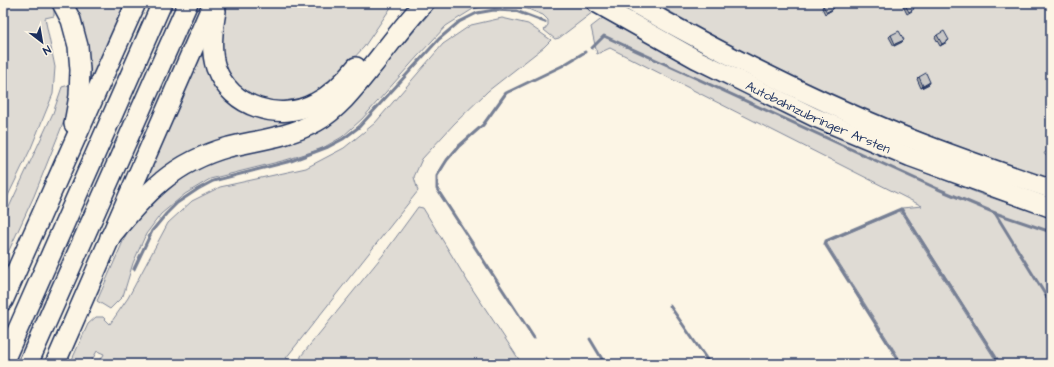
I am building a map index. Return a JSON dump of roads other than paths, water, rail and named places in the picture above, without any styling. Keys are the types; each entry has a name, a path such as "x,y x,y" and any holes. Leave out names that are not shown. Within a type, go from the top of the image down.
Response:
{"highway":[{"path":"62,3 71,20 78,46 80,70 79,96 68,154"},
{"path":"3,301 136,3"},
{"path":"3,363 162,3"},
{"path":"28,364 188,3"},
{"path":"55,364 213,3"},
{"path":"217,3 213,25 213,54 216,68 221,79 235,95 256,108 285,112 300,110 316,103 329,94 351,73 406,3"},
{"path":"110,237 154,187 163,179 194,160 230,147 299,131 317,121 352,91 424,3"},
{"name":"Autobahnzubringer Arsten","path":"633,3 745,64 834,105 902,135 1051,189"},
{"name":"Autobahnzubringer Arsten","path":"602,6 696,59 814,117 910,157 1051,208"}],"waterway":[{"path":"134,269 152,231 177,203 213,181 291,161 328,147 343,139 359,127 439,39 459,22 477,13 494,10 516,11 545,22"},
{"path":"592,48 604,36 938,189 995,213 1051,232"},
{"path":"534,338 437,189 437,176 447,160 459,146 483,125 506,93 562,66 585,52"},
{"path":"901,209 826,241 825,244 901,364"},
{"path":"901,209 1000,364"},
{"path":"995,213 1051,304"},
{"path":"670,306 710,364"},
{"path":"590,339 605,364"},
{"path":"546,358 550,364"}]}
